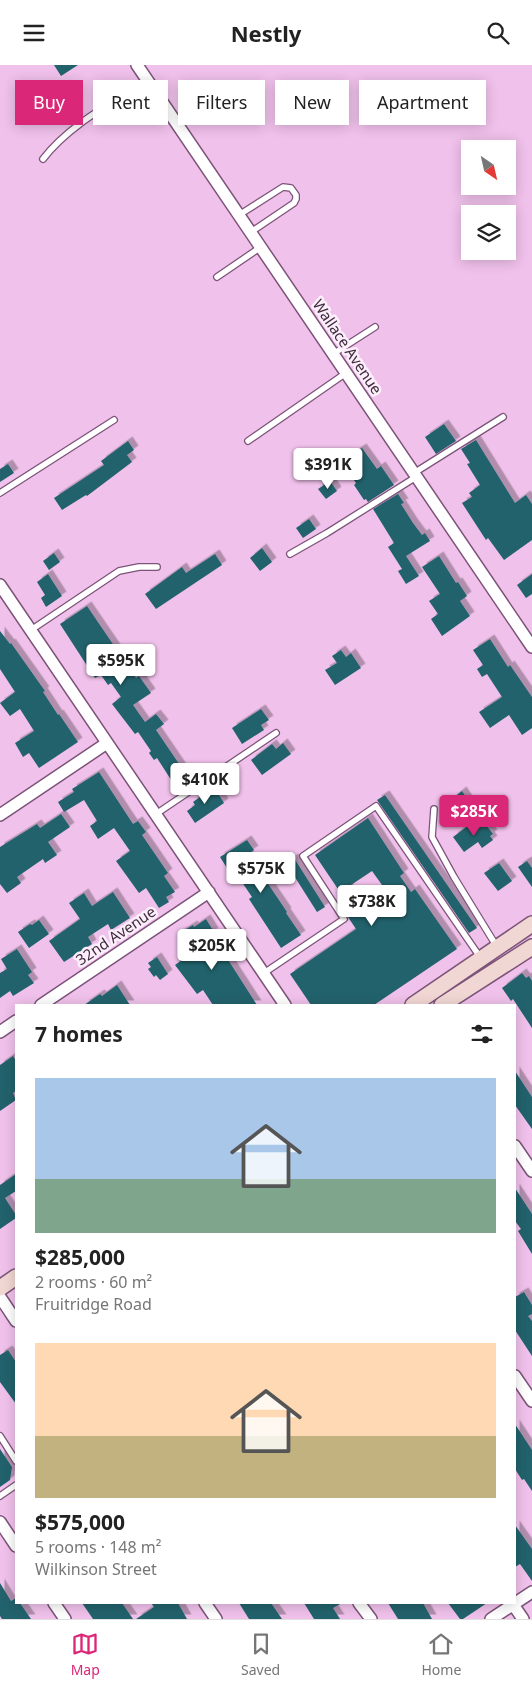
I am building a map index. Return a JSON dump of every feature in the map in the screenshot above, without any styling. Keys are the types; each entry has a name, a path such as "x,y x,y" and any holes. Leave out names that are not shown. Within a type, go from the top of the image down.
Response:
{"main road":[{"path":"414,1004 532,924"},
{"path":"444,1004 532,947"},
{"path":"0,1288 15,1278"}],"street":[{"name":"Wallace Avenue","path":"137,65 532,647"},
{"path":"0,585 4,600 30,630 284,1004"},
{"path":"0,815 107,743"},
{"name":"32nd Avenue","path":"42,1004 209,892"},
{"path":"0,1032 15,1022"},
{"path":"516,1147 532,1171"},
{"path":"0,1297 15,1320"},
{"path":"516,1377 532,1401"},
{"path":"0,1522 15,1544"},
{"path":"516,1601 532,1592"},
{"path":"55,1604 65,1619"},
{"path":"206,1604 216,1619"},
{"path":"361,1604 371,1619"},
{"path":"491,1619 512,1604"},
{"path":"514,1604 523,1619"}],"lane":[{"path":"43,159 54,144 147,79"},
{"path":"239,215 283,187 291,188 294,191 296,199 294,203 251,232"},
{"path":"217,277 261,247"},
{"path":"333,354 375,327"},
{"path":"248,441 346,373"},
{"path":"290,554 327,533 503,417"},
{"path":"0,493 114,420"},
{"path":"30,630 119,571 139,567 158,567"},
{"path":"156,814 276,733"},
{"path":"264,973 344,919 303,856 376,806 481,959"},
{"path":"434,809 432,837 454,877 498,947"},
{"path":"0,1436 15,1459"},
{"path":"0,1496 15,1486"}],"building":[{"path":"54,65 78,65 61,76"},
{"path":"444,424 456,441 436,454 425,437"},
{"path":"476,440 515,503 526,495 532,504 532,540 504,560 488,538 486,540 462,503 472,497 469,493 480,485 467,464 470,463 461,449"},
{"path":"128,441 134,450 127,455 132,462 87,496 62,510 54,498 104,465 101,461"},
{"path":"362,448 377,469 381,466 394,485 368,502 366,499 364,500 354,485 356,483 345,467 357,458 354,453"},
{"path":"8,464 14,473 0,482 0,469"},
{"path":"330,481 337,491 326,499 318,489"},
{"path":"398,494 404,503 401,504 413,523 422,535 425,533 430,541 406,556 419,576 406,584 398,571 402,569 388,547 394,543 373,509"},
{"path":"309,519 316,529 303,538 296,528"},
{"path":"262,548 272,562 260,571 250,558"},
{"path":"54,553 60,562 49,570 43,561"},
{"path":"215,554 222,565 156,609 145,594 182,567 186,573"},
{"path":"439,556 456,583 458,582 467,596 460,601 470,616 442,636 431,619 438,614 429,601 440,594 422,567"},
{"path":"48,574 62,596 46,607 41,598 45,595 37,582"},
{"path":"532,574 532,594 526,598 517,585"},
{"path":"87,606 136,678 139,676 151,693 133,705 145,722 156,714 164,724 156,730 190,780 177,789 157,758 154,760 149,753 151,751 138,732 135,734 112,704 121,697 111,683 108,685 101,675 95,678 60,624"},
{"path":"0,631 11,643 45,691 43,692 78,742 39,768 29,753 23,757 15,743 34,731 20,709 10,716 0,703 15,692 0,669"},
{"path":"490,639 508,667 510,665 532,697 532,728 522,735 509,715 490,728 479,712 502,697 487,674 482,677 477,669 483,665 473,650"},
{"path":"341,650 346,657 351,653 361,668 335,685 325,670 337,663 332,656"},
{"path":"261,709 269,720 261,725 264,730 242,744 232,728"},
{"path":"283,743 291,754 262,775 251,760 272,744 276,749"},
{"path":"99,772 133,824 138,821 146,832 142,835 168,873 164,876 175,892 166,897 169,902 159,908 146,888 139,893 116,861 130,851 114,828 98,839 90,826 97,821 84,800 64,812 58,802 74,792 72,789"},
{"path":"214,787 224,803 195,823 187,811 195,805 193,802"},
{"path":"462,791 472,806 462,813 452,799"},
{"path":"385,795 477,928 469,933 377,800"},
{"path":"61,814 70,827 48,842 57,855 45,863 43,859 17,877 21,883 7,893 0,884 0,847 37,824 40,828"},
{"path":"368,818 404,873 400,876 411,892 415,889 457,949 375,1004 310,1004 290,974 356,929 338,902 344,898 315,855","holes":["372,871 395,903 369,920 348,887"]},
{"path":"483,821 493,834 490,836 493,840 482,848 478,842 464,852 453,837 469,825 472,829"},
{"path":"247,840 254,850 248,854 301,935 281,948 249,899 252,897 231,866 227,868 220,857"},
{"path":"294,858 325,907 317,912 286,863"},
{"path":"527,861 532,868 532,887 518,867"},
{"path":"499,863 512,881 498,891 484,873"},
{"path":"113,892 130,918 111,930 108,924 88,937 92,944 64,962 49,941 80,919 69,903 84,893 92,906"},
{"path":"206,919 214,932 199,943 214,963 225,955 256,1004 212,1004 203,990 197,994 175,965 193,952 180,933 193,925 194,927"},
{"path":"39,920 49,934 29,948 18,932"},
{"path":"17,949 32,972 28,975 34,983 13,996 10,991 0,998 0,973 7,969 1,959"},
{"path":"157,957 168,974 160,980 156,975 154,977 148,969 151,967 148,963"},
{"path":"522,973 526,978 529,976 532,981 532,1028 513,999 511,1001 502,988"},
{"path":"117,985 129,1004 85,1004 100,994 102,996"},
{"path":"13,1056 15,1059 15,1092 13,1093 15,1101 0,1111 0,1065"},
{"path":"516,1073 532,1097 532,1129 516,1106"},
{"path":"15,1175 15,1192 5,1198 15,1213 15,1219 0,1229 0,1185"},
{"path":"516,1190 532,1214 532,1254 518,1231 521,1229 516,1222"},
{"path":"524,1292 532,1305 532,1314 528,1316 532,1321 532,1356 516,1332 516,1296"},
{"path":"8,1350 15,1360 15,1403 0,1382 0,1355"},
{"path":"516,1426 532,1450 532,1491 524,1479 522,1480 516,1471"},
{"path":"0,1449 12,1467 10,1480 0,1487"},
{"path":"516,1526 532,1549 532,1581 520,1564 516,1566"},
{"path":"0,1583 11,1601 15,1599 15,1604 21,1604 31,1619 2,1619 0,1616"},
{"path":"83,1604 123,1604 133,1619 93,1619"},
{"path":"152,1604 179,1604 187,1619 136,1619 154,1607"},
{"path":"240,1604 272,1604 282,1619 249,1619"},
{"path":"305,1604 340,1604 333,1608 340,1619 314,1619"},
{"path":"389,1604 424,1604 432,1619 398,1619"},
{"path":"449,1604 486,1604 463,1619 460,1619"}]}
